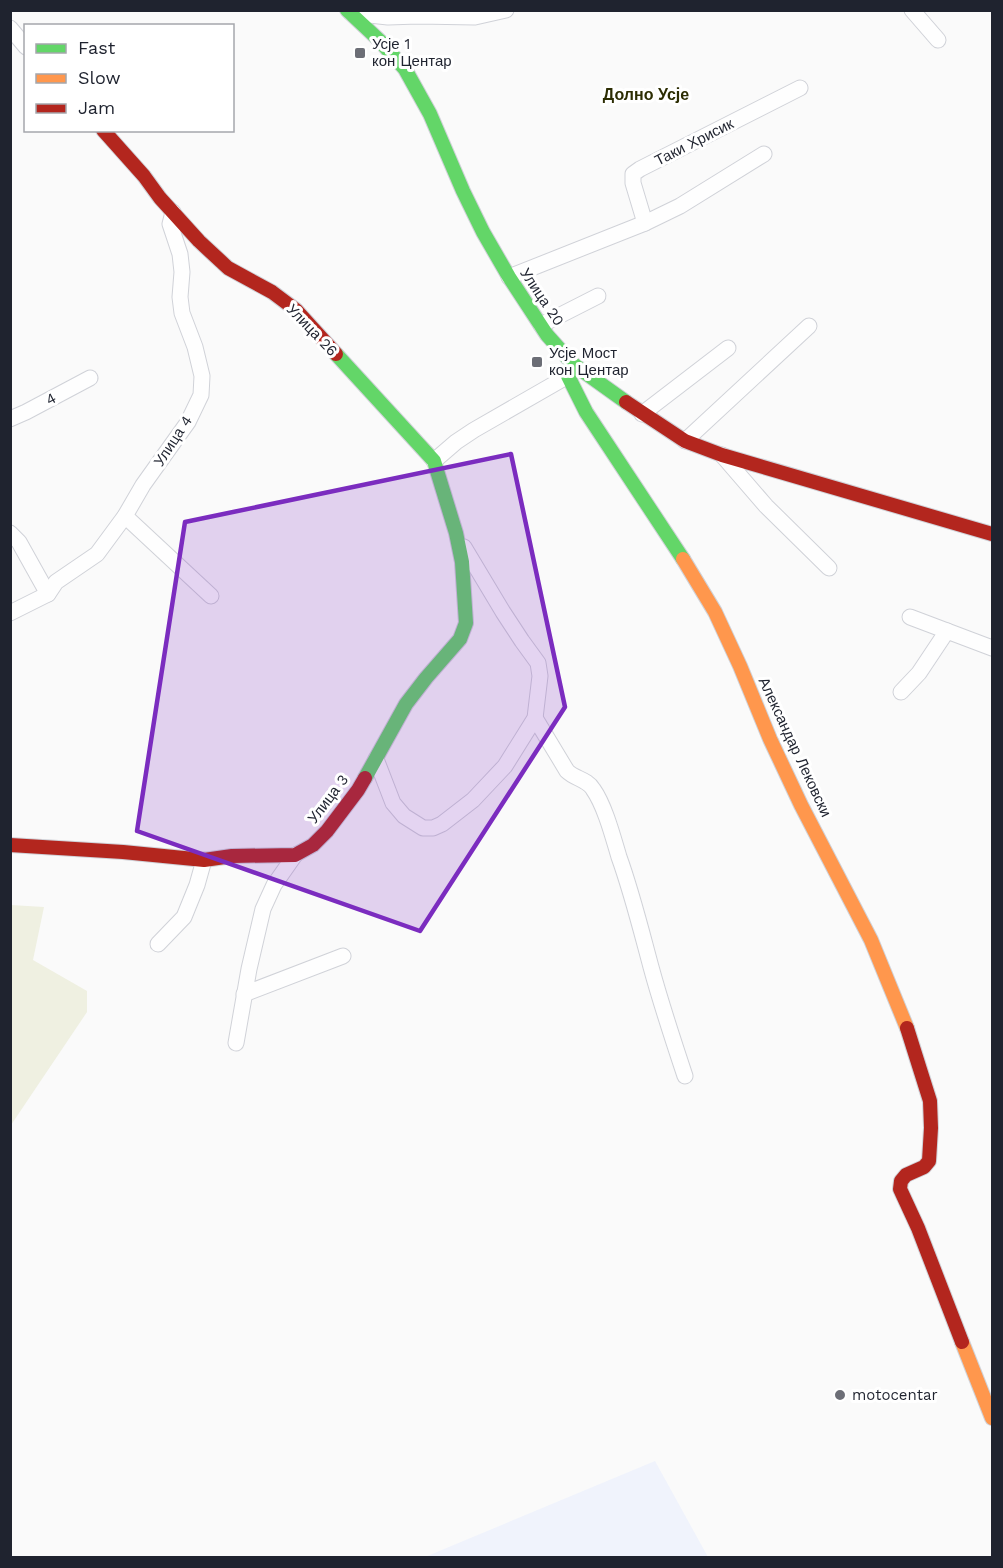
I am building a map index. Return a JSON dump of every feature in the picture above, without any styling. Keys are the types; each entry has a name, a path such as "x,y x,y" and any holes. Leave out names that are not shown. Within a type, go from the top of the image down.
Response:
{"street":[{"path":"349,12 388,17 475,17 506,10"},
{"path":"912,10 938,40"},
{"name":"Улица 20","path":"349,12 405,69 430,114 483,232 509,277 571,370 686,441 722,455 993,534"},
{"path":"10,28 24,45"},
{"name":"Таки Хрисик","path":"645,223 633,183 633,174 800,88"},
{"name":"Улица 26","path":"105,132 199,241 228,268 272,292 296,310 434,461 456,533"},
{"path":"509,277 645,223 680,206 764,154"},
{"name":"Улица 4","path":"10,613 48,594 56,582 97,554 188,422 201,395 202,376 195,347 182,313 180,254 170,224 173,212"},
{"path":"541,325 598,296"},
{"path":"686,441 808,326"},
{"path":"642,414 729,348"},
{"path":"434,461 474,430 571,370"},
{"name":"Александар Лековски","path":"571,370 586,412 678,550 715,612 770,739 801,805 871,940 902,1014 930,1101 931,1147 929,1161 924,1167 906,1175 901,1181 900,1189 918,1228 993,1418"},
{"name":"4","path":"10,419 90,378"},
{"path":"722,455 766,506 829,568"},
{"path":"125,516 212,596"},
{"path":"10,533 19,543 48,594"},
{"path":"376,759 393,803 404,816 423,828 433,828 442,824 473,800 505,766 534,718 540,676 538,663 497,603 456,533"},
{"name":"Улица 3","path":"295,855 313,845 327,831 358,790 406,704 460,639 464,631 466,623 462,562 456,533"},
{"path":"910,617 993,648"},
{"path":"901,692 919,673 947,631"},
{"path":"534,718 567,771 585,781 597,796 631,892 651,969 685,1076"},
{"path":"10,845 204,860 232,856 295,855"},
{"path":"236,1043 244,994 263,909 274,885 295,855"},
{"path":"158,944 184,917 204,860"},
{"path":"244,994 343,956"}],"highlighted area":[{"path":"511,454 565,707 420,931 137,831 185,522"}],"shaded area":[{"path":"11,905 44,907 33,960 87,991 87,1012 11,1125"},
{"path":"655,1461 708,1557 425,1557"}],"traffic: fast":[{"path":"347,10 405,69 430,114 483,232 547,335 573,364 626,402"},
{"path":"336,354 434,461 456,533 462,562 466,623 460,639 406,704 365,778"},
{"path":"573,364 568,376 586,412 683,559"}],"traffic: slow":[{"path":"683,559 715,612 801,805 871,940 907,1028"},
{"path":"962,1342 992,1418"}],"traffic: jam":[{"path":"105,132 199,241 228,268 272,292 296,310 336,354"},
{"path":"626,402 685,441 722,455 992,534"},
{"path":"10,845 204,860 232,856 295,855 313,845 327,831 365,778"},
{"path":"907,1028 930,1101 931,1128 929,1161 924,1167 906,1175 901,1181 900,1189 918,1228 962,1342"}],"place":[{"name":"Усје 1 кон Центар","path":"360,53"},
{"name":"Усје Мост кон Центар","path":"537,362"},
{"name":"motocentar","path":"840,1395"}],"district":[{"name":"Долно Усје","path":"646,94"}]}
